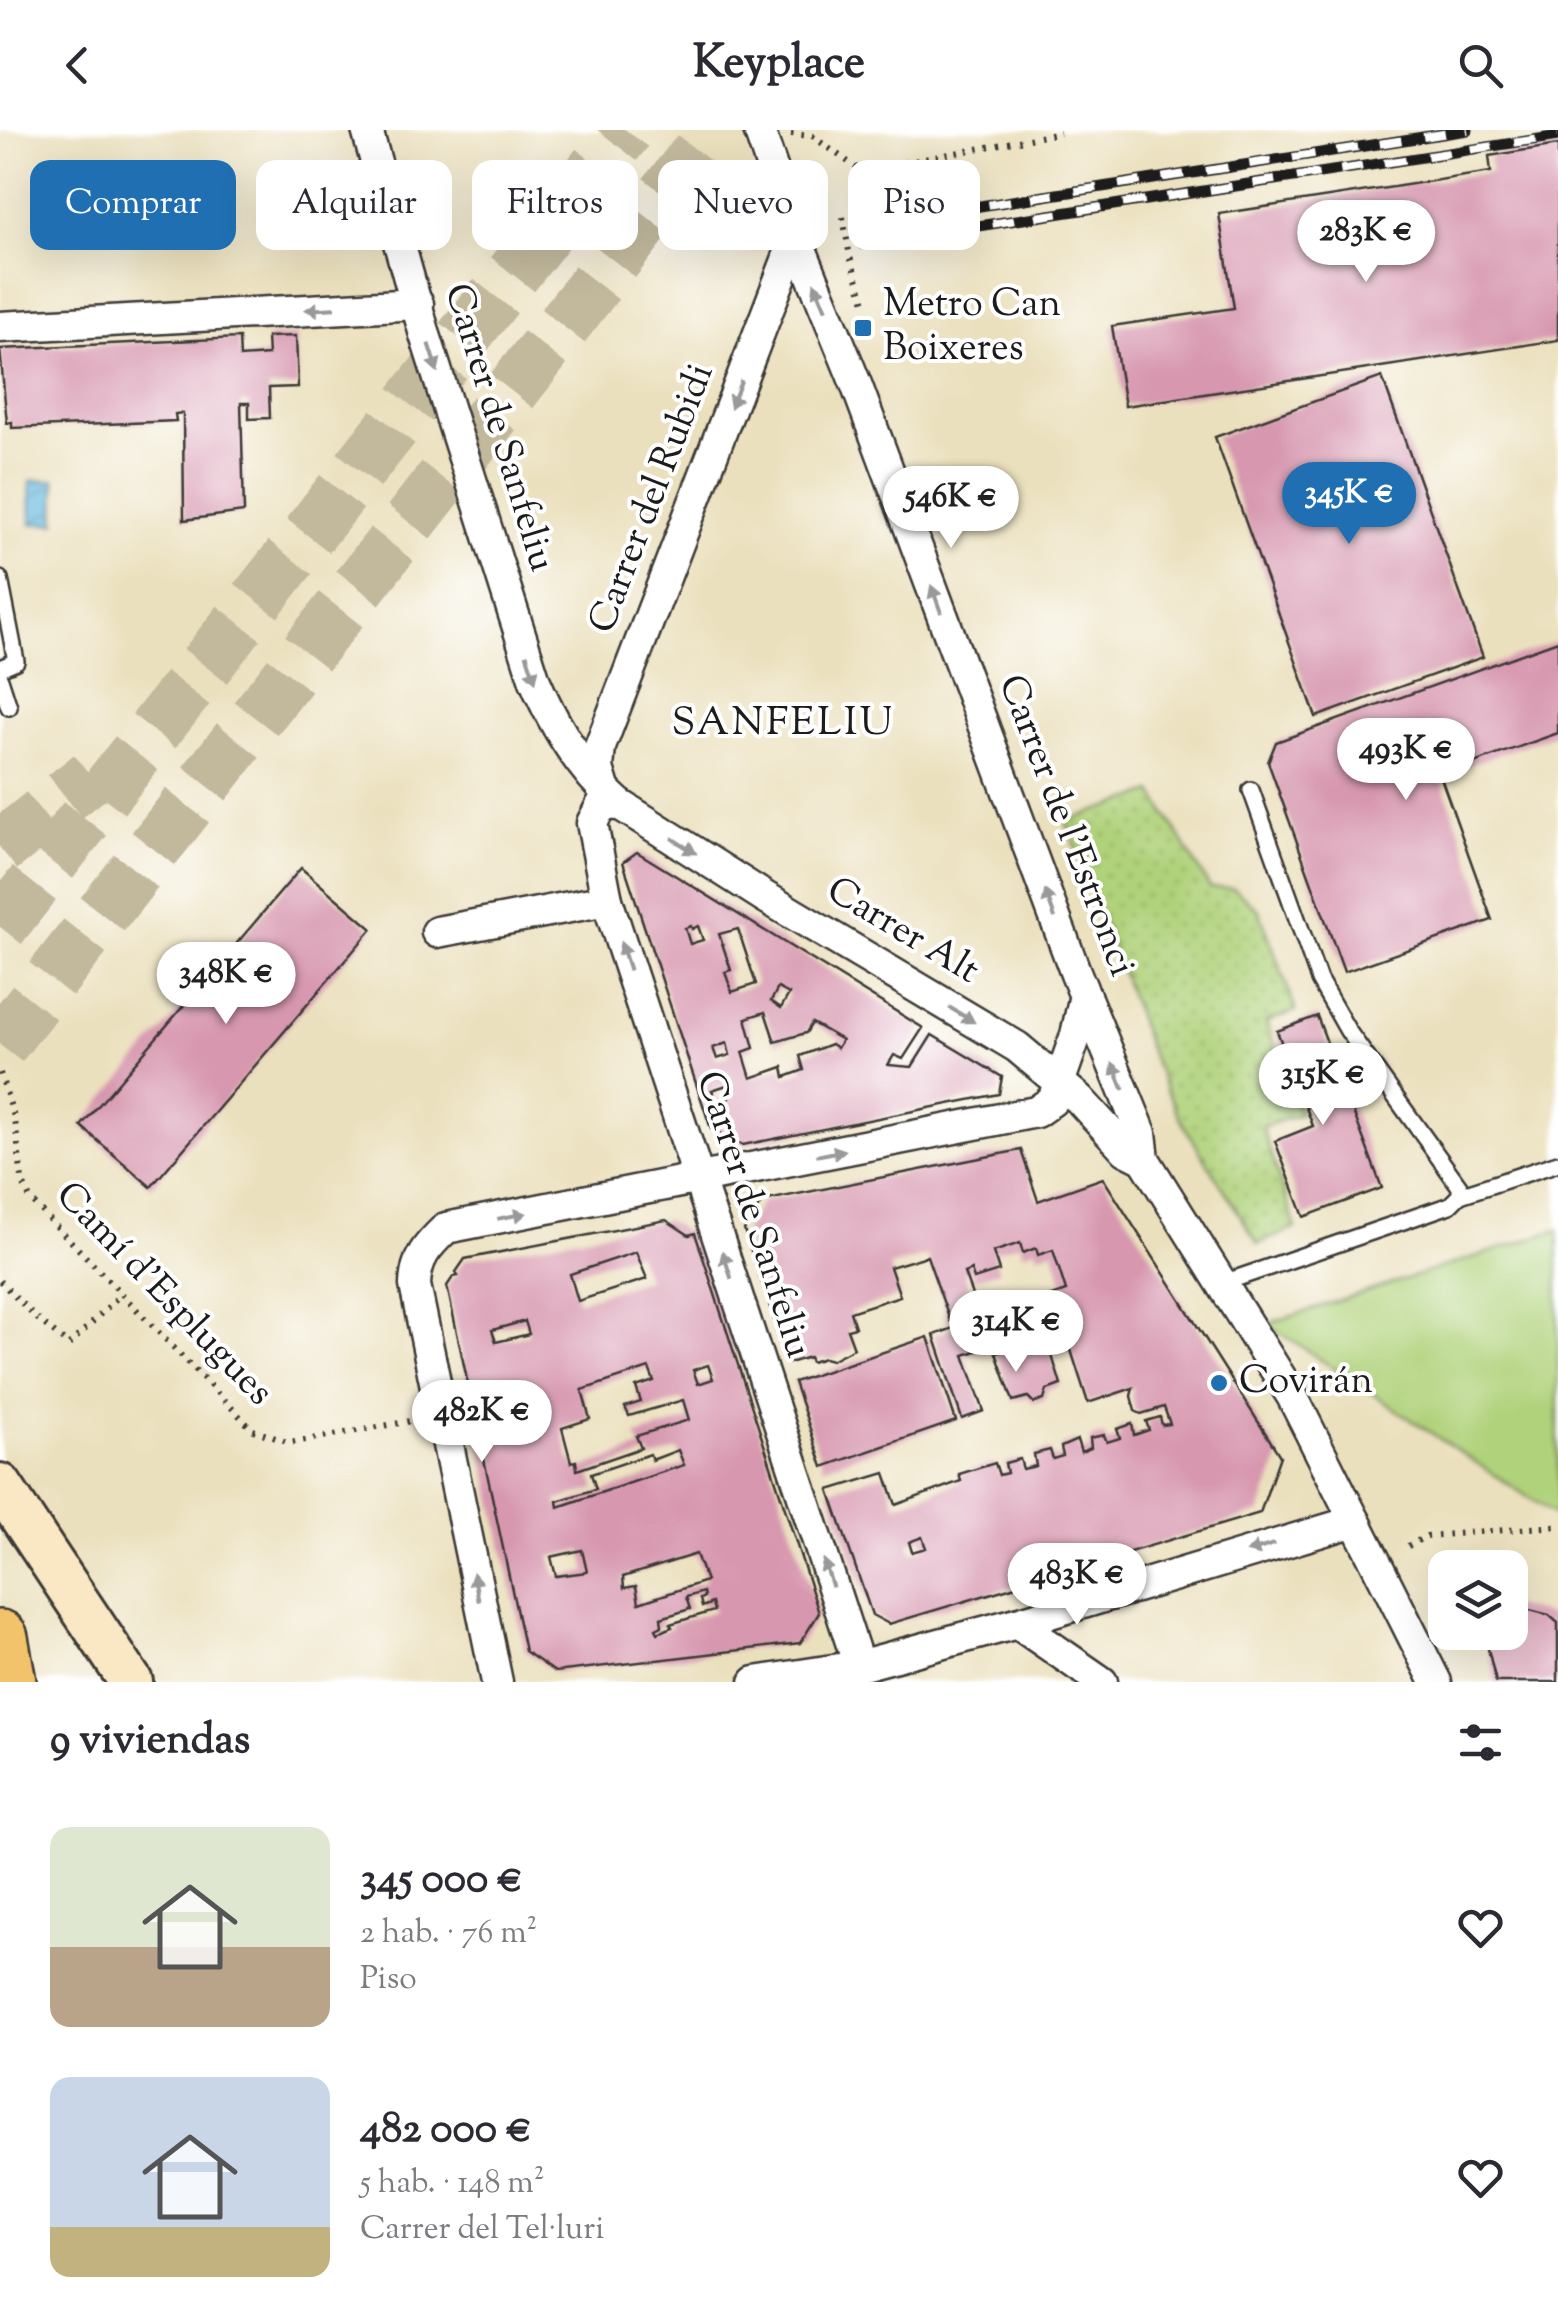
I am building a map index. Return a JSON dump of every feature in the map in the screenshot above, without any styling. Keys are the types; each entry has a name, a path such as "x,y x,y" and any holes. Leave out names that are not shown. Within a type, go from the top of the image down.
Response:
{"highway":[{"path":"0,1638 8,1682"}],"street":[{"name":"Carrer de Sanfeliu","path":"367,130 534,681 552,720 612,797 601,806 592,823 607,900 858,1666"},
{"name":"Carrer de l'Estronci","path":"770,132 776,160"},
{"name":"Carrer del Rubidi","path":"612,797 598,768 600,747 791,250"},
{"name":"Carrer de l'Estronci","path":"801,250 856,384 1085,995 1142,1133 1144,1158 1292,1396 1436,1682"},
{"path":"0,327 418,304"},
{"name":"Carrer Alt","path":"612,797 765,897 1017,1048 1079,1099 1126,1150 1144,1158"},
{"path":"438,932 607,900"},
{"path":"497,1682 415,1285 415,1270 424,1249 446,1228 1036,1112 1053,1100 1076,1035 1085,995"},
{"path":"0,1485 131,1682"},
{"path":"756,1682 858,1666 1017,1623 1355,1521"},
{"path":"0,1534 99,1682"},
{"path":"1017,1623 1102,1682"}],"lane":[{"path":"0,580 16,661 0,668"},
{"path":"0,679 9,707"},
{"path":"1251,790 1320,980 1348,1031 1460,1188 1460,1196"},
{"path":"1222,1283 1450,1205 1460,1196 1558,1163"}],"path":[{"path":"770,132 812,136 860,171 1060,133"},
{"path":"843,218 850,257 865,302"},
{"name":"Camí d'Esplugues","path":"0,1073 15,1120 22,1180 30,1200 253,1430 290,1443 441,1414"},
{"path":"0,1281 33,1315 70,1344 120,1295"},
{"path":"1408,1546 1427,1536 1558,1526"}],"green space":[{"path":"1153,792 1210,888 1234,888 1259,910 1296,1011 1266,1022 1300,1114 1262,1127 1296,1228 1258,1244 1180,1119 1154,1062 1066,821"},
{"path":"1558,1230 1558,1517 1267,1324"}],"water":[{"path":"55,480 56,523 31,524 30,481"}],"building":[{"path":"1558,145 1558,340 1125,406 1112,326 1234,308 1219,214 1491,172 1489,156"},
{"path":"296,336 298,387 269,388 270,418 249,419 249,403 241,403 244,512 184,520 183,413 175,414 176,421 12,428 12,422 7,423 0,349 239,338 240,357 268,355 267,337"},
{"path":"1382,377 1483,657 1316,717 1215,437"},
{"path":"1558,641 1558,733 1440,775 1492,920 1344,972 1268,762 1276,742"},
{"path":"637,852 923,1028 903,1059 894,1055 888,1065 912,1067 932,1035 1002,1077 999,1094 743,1145 711,1129 623,862","holes":["698,926 703,940 690,944 685,928","738,929 756,984 732,992 725,972 731,970 719,934","778,988 789,994 781,1008 771,1001","765,1012 775,1042 806,1033 812,1023 842,1040 837,1048 831,1044 800,1056 804,1070 785,1077 783,1067 751,1078 743,1052 754,1048 746,1018","727,1043 730,1055 717,1059 713,1048","727,1085 729,1098 717,1101 712,1090"]},
{"path":"301,868 372,929 151,1187 81,1126"},
{"path":"1317,1016 1382,1188 1304,1217 1275,1141 1313,1126 1277,1031"},
{"path":"1021,1150 1038,1201 1103,1178 1280,1456 1260,1513 889,1624 872,1615 829,1490 885,1473 896,1505 961,1481 959,1474 995,1463 999,1475 1007,1473 1005,1463 1020,1459 1023,1469 1036,1466 1034,1454 1050,1450 1053,1459 1063,1456 1061,1447 1077,1440 1081,1452 1091,1448 1090,1438 1104,1435 1107,1442 1120,1438 1117,1429 1132,1424 1134,1435 1149,1430 1146,1421 1160,1417 1162,1425 1170,1424 1164,1407 1141,1414 1135,1411 1133,1388 1088,1403 1062,1322 964,1355 984,1411 962,1419 934,1335 973,1321 969,1314 950,1321 927,1256 890,1267 900,1296 850,1312 855,1327 847,1329 854,1348 831,1360 811,1362 809,1357 789,1363 744,1230 762,1201","holes":["1020,1243 1023,1253 1036,1248 1038,1255 1053,1250 1066,1291 981,1320 964,1273 971,1270 974,1279 999,1271 993,1252","922,1537 926,1548 912,1552 909,1542"]},
{"path":"666,1220 689,1235 695,1233 819,1613 800,1643 555,1672 525,1651 447,1286 458,1276 456,1272 465,1259","holes":["636,1252 647,1279 578,1301 570,1274","525,1321 529,1334 496,1342 492,1330","708,1365 713,1379 698,1384 693,1370","649,1368 654,1381 636,1387 641,1402 625,1407 629,1416 683,1400 689,1420 636,1436 641,1448 577,1470 562,1428 590,1419 582,1390","678,1450 684,1465 558,1507 557,1501 596,1489 591,1474 650,1454 652,1460","582,1550 587,1572 556,1576 551,1557","696,1554 706,1581 639,1603 636,1586 624,1588 623,1577","703,1592 702,1607 712,1603 714,1611 670,1624 672,1627 658,1633 661,1618 690,1609 686,1597"]},
{"path":"1046,1336 1061,1385 1047,1390 1044,1400 1034,1403 1028,1397 1013,1401 996,1353"},
{"path":"928,1337 956,1421 823,1467 794,1382"},
{"path":"1528,1610 1549,1615 1558,1623 1558,1682 1496,1682 1488,1650 1528,1650"}],"tunnel":[{"path":"0,927 626,130"},
{"path":"0,1045 716,130"},
{"path":"0,848 91,776"}],"railway":[{"path":"980,206 1468,130"},
{"path":"980,226 1558,136"}],"place":[{"name":"Metro Can Boixeres","path":"863,328"},
{"name":"Covirán","path":"1219,1383"}],"district":[{"name":"SANFELIU","path":"783,724"}]}
